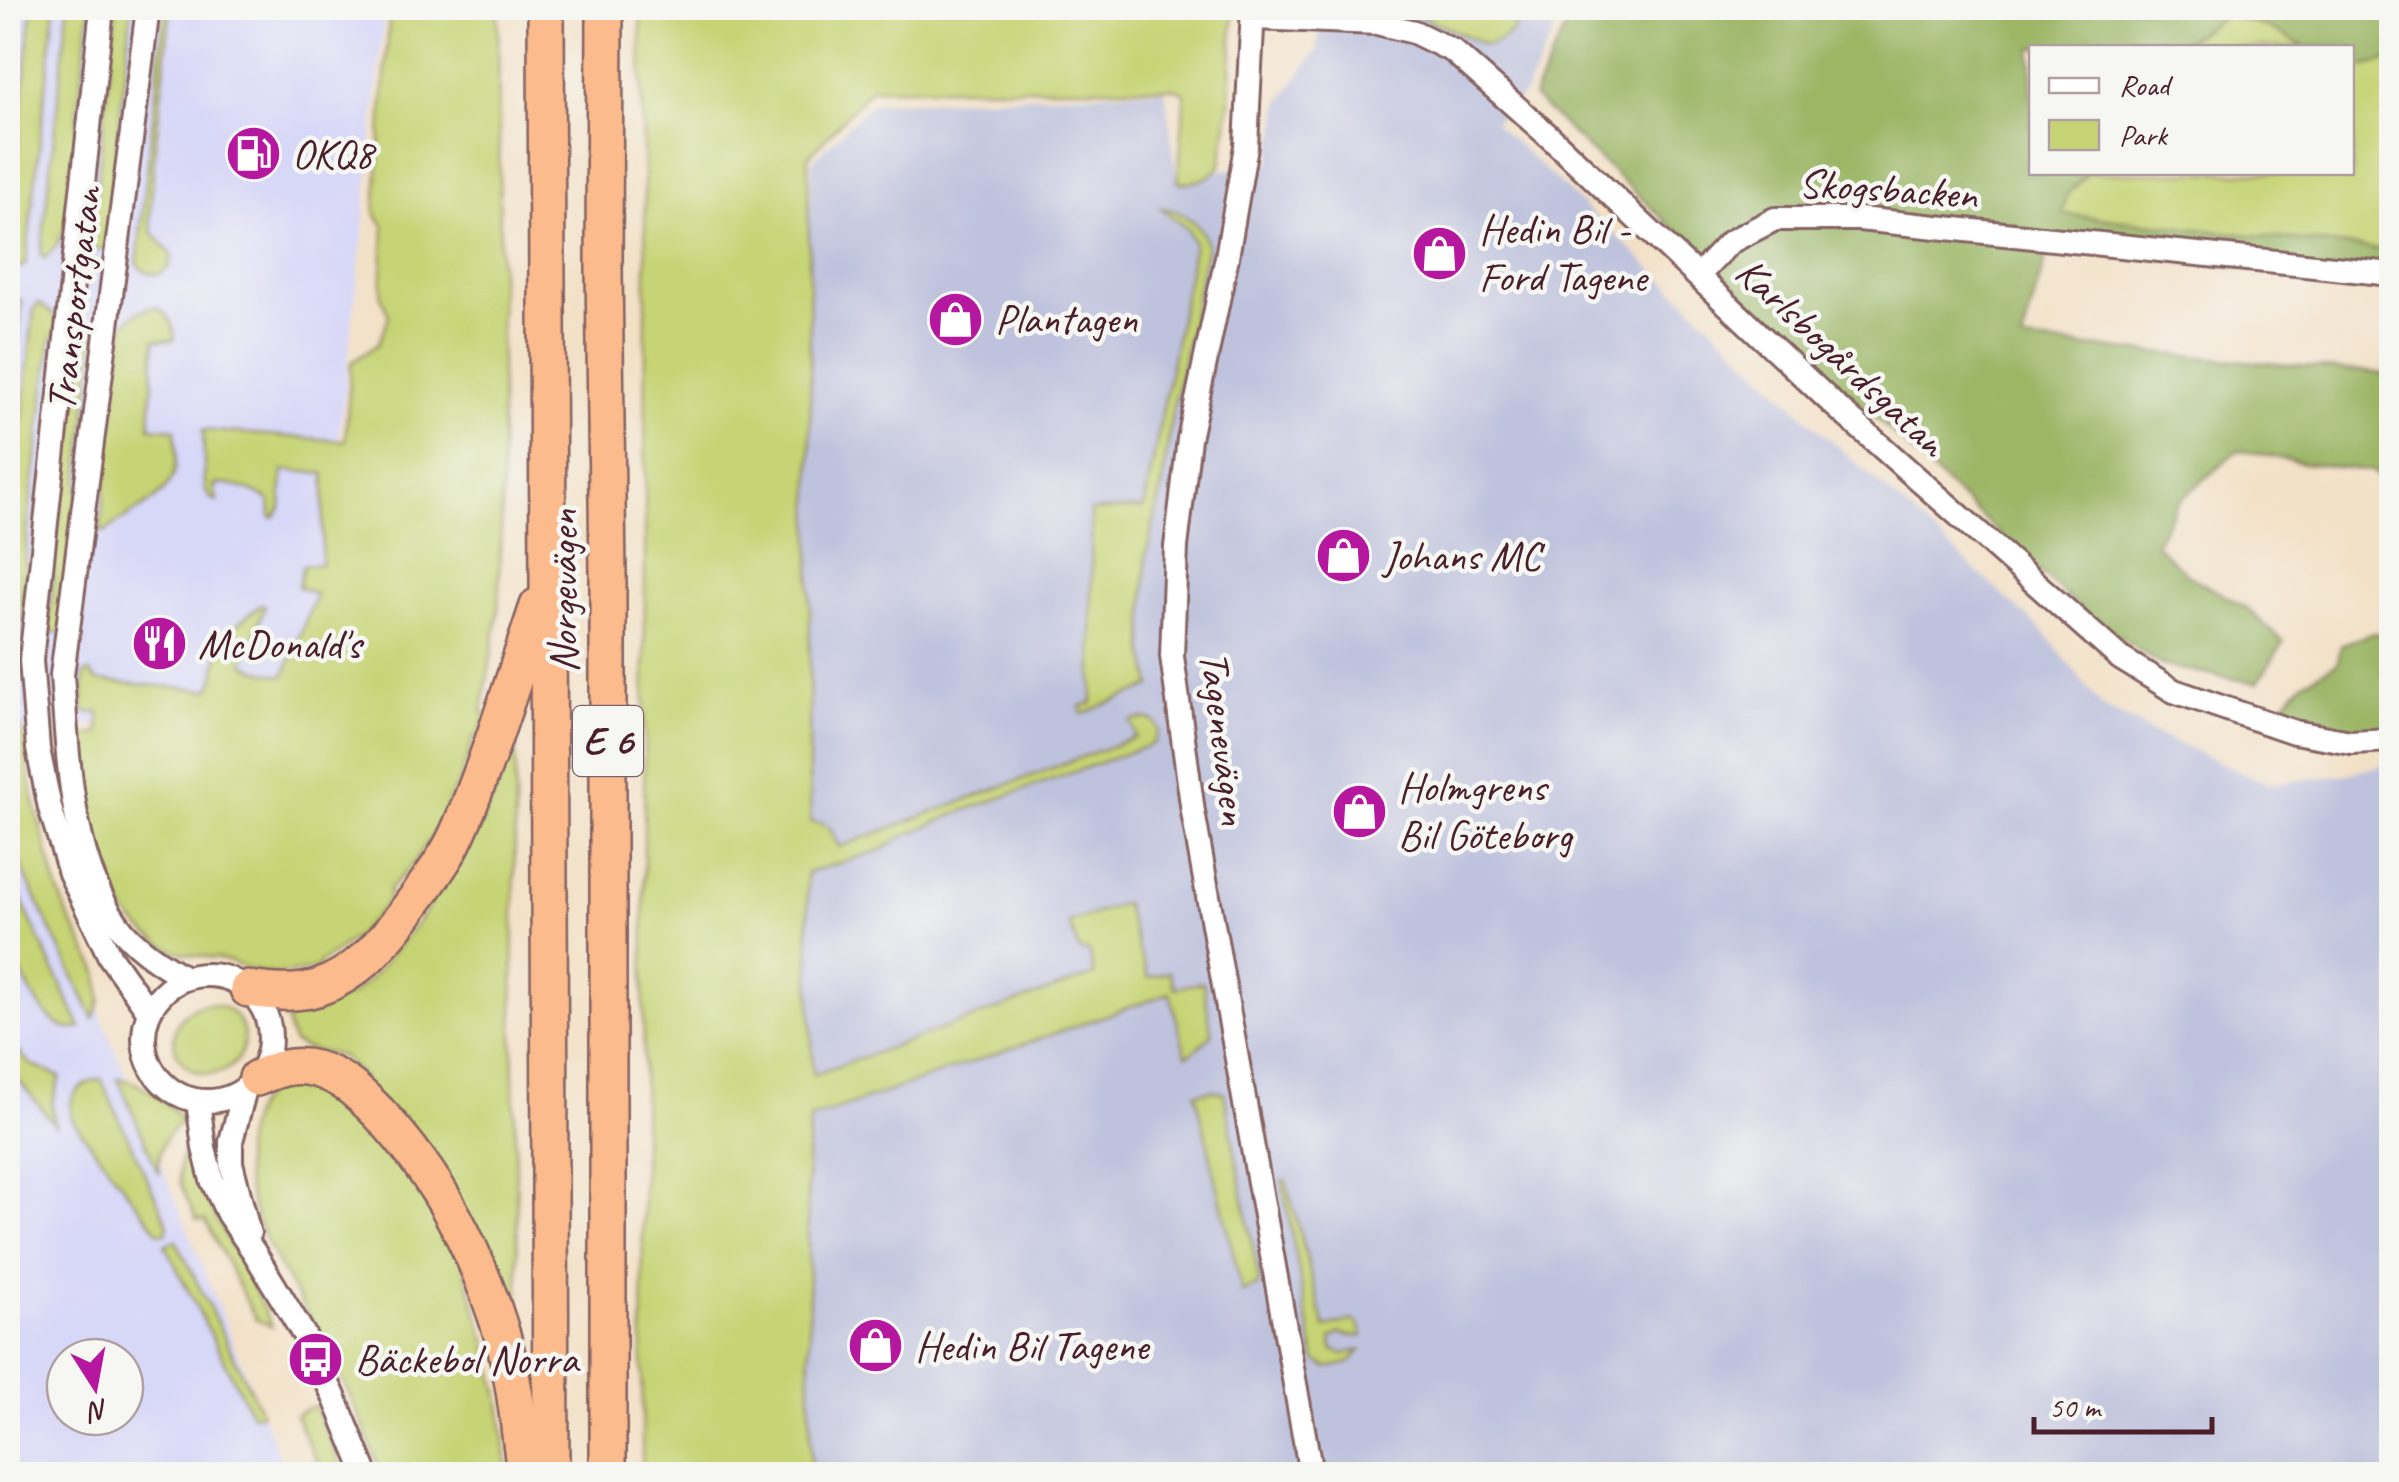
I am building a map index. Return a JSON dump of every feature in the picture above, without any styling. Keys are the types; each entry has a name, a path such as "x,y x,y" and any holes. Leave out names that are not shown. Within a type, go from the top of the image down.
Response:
{"highway":[{"name":"Norgevägen","path":"546,8 551,1474"},
{"name":"Norgevägen","path":"604,8 608,1474"},
{"path":"248,989 296,992 336,979 372,954 418,896 449,851 470,803 548,574"},
{"path":"251,1083 278,1068 297,1066 337,1077 359,1093 420,1160 466,1239 504,1340 524,1474"}],"street":[{"name":"Transportgatan","path":"102,8 31,660 38,749 50,808 70,873 110,957 149,1012"},
{"name":"Transportgatan","path":"148,8 62,674 69,771 78,828 90,868 122,929 148,956 185,978 224,976 248,989"},
{"name":"Karlsbogårdsgatan","path":"1253,13 1377,23 1414,32 1453,51 1551,138 1832,404 2120,658 2143,673 2174,691 2294,732 2352,742 2392,740"},
{"name":"Tagenevägen","path":"1253,13 1246,146 1189,439 1176,547 1172,656 1193,812 1311,1474"},
{"name":"Skogsbacken","path":"1698,276 1730,242 1776,219 1859,219 2392,274"},
{"path":"185,978 164,991 149,1012 144,1044 157,1076 174,1092 198,1100 223,1099 251,1083"},
{"path":"248,989 263,1008 270,1030 269,1054 251,1083 230,1142 231,1163 254,1252"},
{"path":"198,1100 212,1180 228,1214 310,1346 366,1474"}],"shaded area":[{"path":"8,8 385,8 309,695 8,737"},
{"path":"1322,8 1565,8 1526,92 1494,123 1817,428 2043,631 2103,707 2269,784 2348,774 2391,763 2391,1474 796,1474 801,515 812,161 872,103 1165,90 1177,177 1270,163 1281,101 1317,50"},
{"path":"8,766 91,990 283,1474 8,1474"}],"green space":[{"path":"32,8 55,8 26,262 18,268 8,259 8,238"},
{"path":"68,8 90,8 65,228 45,258 41,255"},
{"path":"116,8 132,8 106,241 103,250 90,249"},
{"path":"165,8 171,8 150,220 153,233 172,255 168,268 153,274 137,263"},
{"path":"390,8 498,8 502,502 498,615 482,711 486,714 433,835 391,887 380,911 359,933 319,963 320,967 270,973 172,950 131,919 119,903 95,846 83,779 82,736 99,734 99,713 83,712 84,674 90,672 101,681 208,690 225,638 262,604 265,606 243,664 284,676 316,594 298,587 303,565 321,564 325,474 283,470 281,508 271,518 270,501 243,488 214,485 217,501 214,500 205,487 203,430 345,441 351,363 378,344 389,316 381,297 384,225 375,213"},
{"path":"640,8 1233,8 1230,103 1221,165 1202,180 1178,182 1185,93 1174,88 872,88 808,157 811,822 827,826 839,847 1136,737 1131,721 1152,720 1159,731 1153,744 958,813 882,850 807,873 813,1075 1094,975 1089,952 1079,950 1069,923 1124,903 1148,978 1169,972 1175,988 1203,982 1212,1035 1186,1055 1170,993 810,1119 807,1161 811,1474 642,1474 646,263"},
{"path":"1382,8 1525,8 1511,32 1486,45 1420,16"},
{"path":"1575,8 2391,8 2391,60 2354,69 2354,45 2302,45 2264,26 2226,15 2178,45 2029,45 2029,175 2085,175 2067,195 2062,214 2391,251 2392,283 2049,246 2022,341 2391,374 2391,488 2372,471 2238,450 2178,502 2155,544 2188,575 2245,607 2284,642 2257,683 2161,665 2083,612 1533,97"},
{"path":"2226,15 2264,26 2302,45 2180,45"},
{"path":"2391,60 2391,251 2061,214 2067,195 2085,175 2354,175 2354,69"},
{"path":"1161,208 1190,220 1201,231 1207,246 1146,556 1144,648 1152,686 1082,714 1081,706 1093,703 1091,511 1144,508 1194,244 1187,229"},
{"path":"8,299 22,301 12,387 8,389"},
{"path":"39,303 57,317 58,330 51,341 29,515 19,651 8,668 8,553 34,308"},
{"path":"157,307 168,317 174,340 155,340 150,427 175,429 175,469 165,490 105,532 100,530 123,326 137,312"},
{"path":"81,323 94,325 95,338 63,633 49,632 55,553"},
{"path":"2374,633 2386,635 2391,641 2391,732 2326,730 2291,716 2284,703 2304,682 2336,664 2342,644"},
{"path":"516,709 513,1034 519,1314 507,1304 359,1073 341,1056 294,1043 284,1009 352,995 418,922 477,833 504,772"},
{"path":"8,716 17,721 23,732 33,798 56,884 98,972 101,999 94,1019 8,832"},
{"path":"8,872 81,1028 67,1029 55,1022 21,973 8,935"},
{"path":"209,1004 234,1014 244,1039 234,1064 209,1074 184,1064 174,1039 184,1014"},
{"path":"8,1040 30,1064 60,1077 52,1105 55,1125 8,1067"},
{"path":"118,1078 154,1094 182,1122 163,1144 159,1174"},
{"path":"101,1079 168,1224 166,1233 159,1233 73,1121 71,1105 75,1093"},
{"path":"297,1082 337,1094 391,1145 460,1256 500,1401 508,1474 381,1474 335,1363 266,1240 246,1182 244,1153 256,1107 272,1091"},
{"path":"1196,1093 1224,1093 1259,1279 1257,1286 1242,1292"},
{"path":"191,1144 203,1191 272,1326 256,1320 205,1220 197,1220 188,1201 179,1172 180,1162"},
{"path":"1282,1180 1286,1180 1325,1328 1352,1320 1359,1324 1363,1336 1340,1333 1331,1339 1333,1350 1343,1354 1361,1350 1350,1363 1328,1368 1314,1355"},
{"path":"176,1240 261,1413 252,1415 165,1245"},
{"path":"314,1406 345,1474 323,1474 295,1415"}],"place":[{"name":"OKQ8","path":"253,154"},
{"name":"Hedin Bil - Ford Tagene","path":"1440,253"},
{"name":"Plantagen","path":"956,319"},
{"name":"Johans MC","path":"1344,556"},
{"name":"McDonald's","path":"159,644"},
{"name":"Holmgrens Bil Göteborg","path":"1359,811"},
{"name":"Hedin Bil Tagene","path":"876,1346"},
{"name":"Bäckebol Norra","path":"316,1359"}]}
